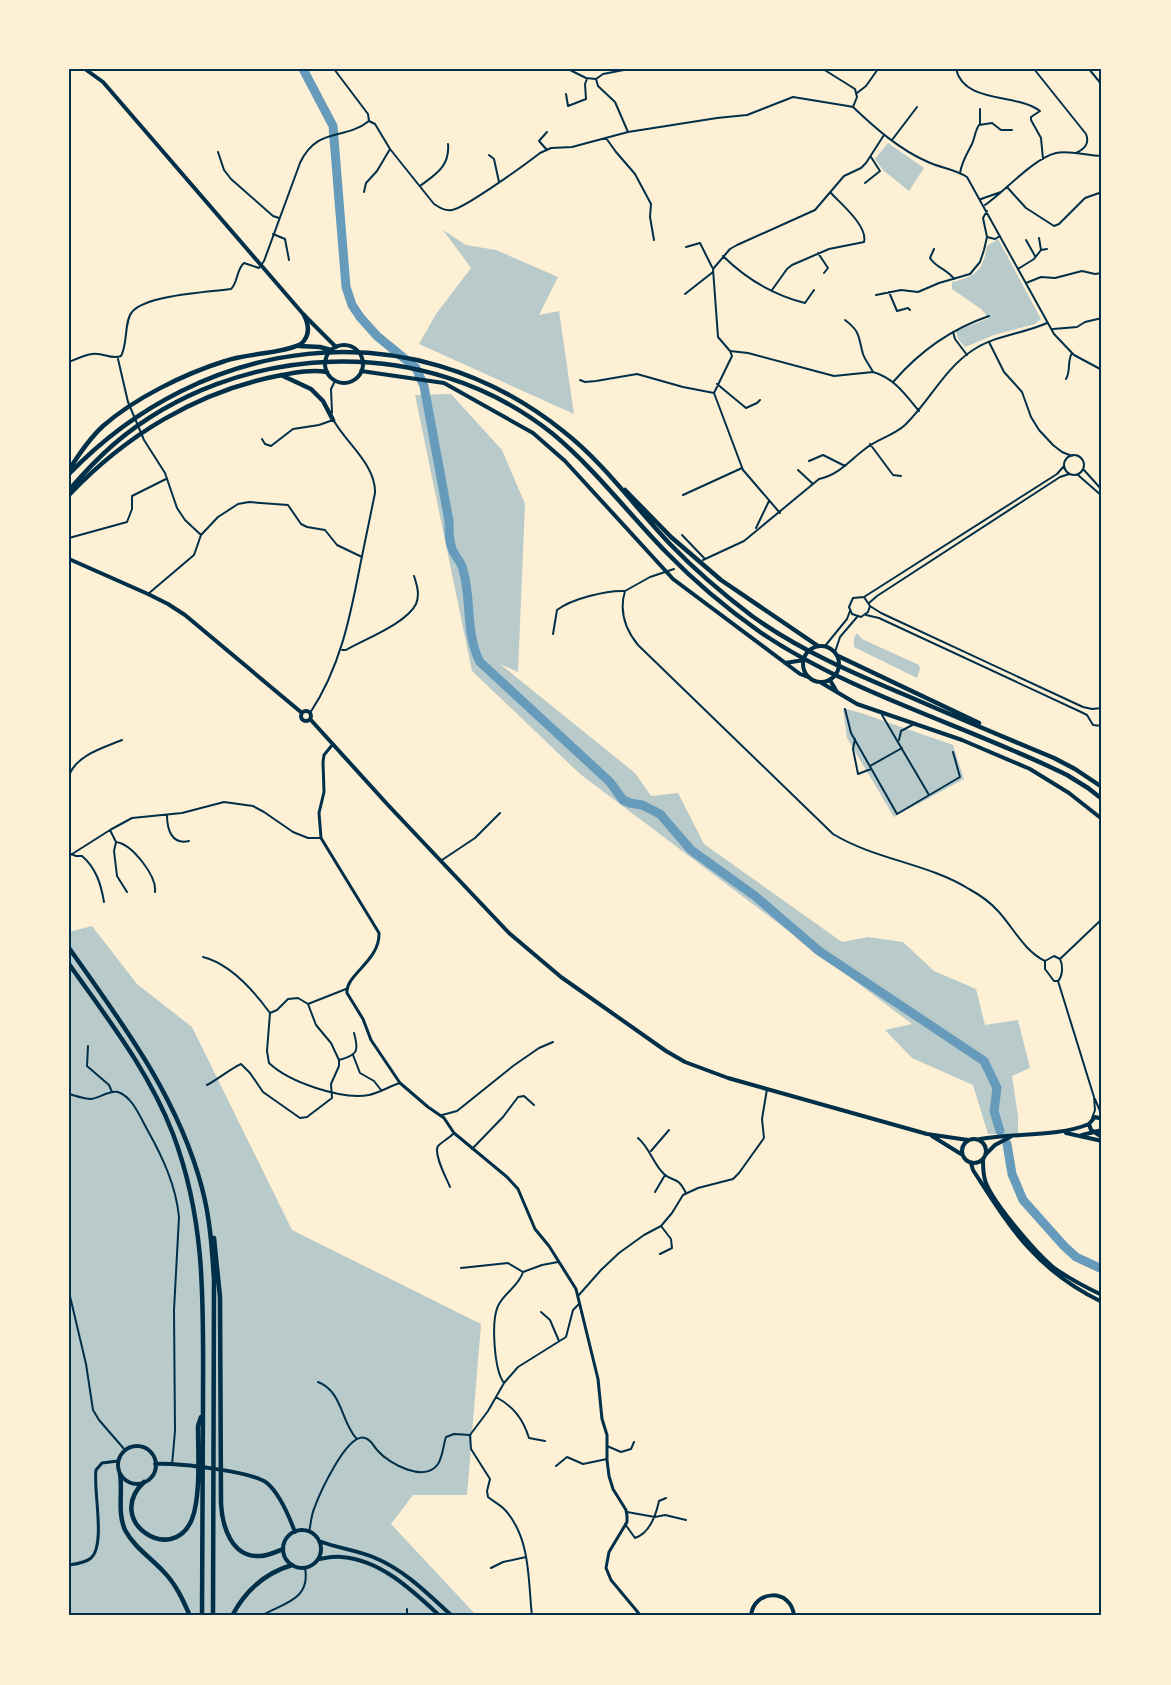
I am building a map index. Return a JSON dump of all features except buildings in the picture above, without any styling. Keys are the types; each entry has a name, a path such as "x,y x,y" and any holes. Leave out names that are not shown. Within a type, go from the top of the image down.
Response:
{"highway":[{"path":"297,346 305,341 307,335 308,326 304,315"},
{"path":"69,472 81,451 103,426 143,398 180,378 225,360 297,346 334,349"},
{"path":"69,472 112,435 161,400 236,367 306,354 351,352 392,356 440,366 482,381 534,410 564,432 622,488 670,544 706,579 754,617 845,670 1068,765 1102,787"},
{"path":"69,490 115,443 158,413 206,388 252,372 307,363 352,361 392,365 440,375 478,390 522,412 560,440 590,467 665,551 700,586 761,633 842,677 1047,765 1088,788 1102,799"},
{"path":"69,495 114,453 145,430 176,412 231,388 281,375 327,372"},
{"path":"281,375 311,389 323,401 333,420"},
{"path":"622,488 630,493 671,537 721,580 818,646"},
{"path":"836,654 992,731"},
{"path":"69,948 156,1076 182,1128 194,1160 216,1246 220,1297 223,1519 230,1539 246,1553 260,1556 283,1549"},
{"path":"69,964 143,1073 173,1134 188,1180 197,1221 204,1285 202,1616"},
{"path":"211,1228 214,1279 213,1616"},
{"path":"144,1482 132,1500 132,1514 137,1526 147,1535 158,1539 180,1535 188,1527 195,1512 198,1426 203,1409"},
{"path":"120,1474 122,1519 126,1531 180,1593 189,1616"},
{"path":"232,1616 251,1589 269,1575 292,1565"}],"main road":[{"path":"85,69 103,82 334,349"},
{"path":"344,345 355,349 362,359 361,371 357,378 350,382 334,381 327,372 326,360 334,349 344,345"},
{"path":"361,371 440,381 525,428 549,446 572,469 667,573 784,663 857,704 962,740 1030,769 1070,793 1102,819"},
{"path":"69,559 148,594 185,615 302,713 304,720 310,716"},
{"path":"808,677 803,666 809,650 825,646 836,654 838,670 830,680 820,682"},
{"path":"784,663 804,660"},
{"path":"830,680 837,693"},
{"path":"302,713 305,711 310,716 441,861 529,952 608,1012 685,1062 728,1078 927,1134 980,1140 999,1136 1062,1132 1089,1124"},
{"path":"1102,1118 1092,1118 1089,1124 1091,1130 1097,1132 1102,1139"},
{"path":"1075,1135 1102,1130"},
{"path":"1062,1132 1102,1139"},
{"path":"927,1134 962,1154 971,1163 973,1170 1014,1232 1034,1255 1073,1286 1102,1302"},
{"path":"1014,1135 986,1154 983,1160 986,1183 1037,1252 1077,1283 1102,1295"},
{"path":"962,1154 962,1146 968,1140"},
{"path":"980,1140 986,1146 986,1154"},
{"path":"971,1163 983,1160"},
{"path":"136,1446 147,1449 154,1457 155,1464 151,1477 136,1484 128,1482 120,1474 118,1461 125,1450 136,1446"},
{"path":"155,1464 256,1477 265,1482 279,1499 295,1532"},
{"path":"319,1541 321,1550 319,1559 312,1566 305,1568 292,1565 287,1561 283,1549 286,1539 295,1532 309,1532 319,1541 359,1552 394,1568 409,1577 452,1616"},
{"path":"319,1559 348,1557 374,1566 400,1581 440,1616"},
{"path":"750,1615 760,1598 773,1594 786,1599 794,1616"}],"street":[{"path":"334,69 368,114 369,121"},
{"path":"568,69 588,79 596,79 603,74 629,69"},
{"path":"823,69 855,89 857,93"},
{"path":"853,107 857,93 866,86 878,69"},
{"path":"956,69 959,78 983,95 1025,104 1040,111 1031,117 1031,120 1041,138 1043,159"},
{"path":"1034,69 1086,134 1088,140 1086,146 1076,153"},
{"path":"1089,69 1102,85"},
{"path":"566,94 568,106 586,99 585,84 588,79"},
{"path":"596,79 598,86 615,102 628,132"},
{"path":"118,358 123,354 129,316 135,309 156,300 231,290 244,263 259,268 303,156 312,143 369,121 375,124 390,149 438,207 448,210 463,205 547,150 572,147 628,132 747,115 794,97 853,107 884,135 929,163 960,173 970,182 987,210 1052,330 1072,353 1102,370"},
{"path":"892,140 917,107"},
{"path":"960,173 962,159 980,124 980,109"},
{"path":"980,124 992,123 1001,130 1012,130"},
{"path":"547,132 540,141 547,150"},
{"path":"685,294 737,245 815,210 844,176 861,168 884,135"},
{"path":"606,138 635,174 651,204 650,217 654,240"},
{"path":"420,186 443,168 449,151 448,144"},
{"path":"1086,146 1090,156"},
{"path":"364,192 366,183 377,171 390,149"},
{"path":"218,152 224,170 231,179 273,216 279,218"},
{"path":"984,206 1043,159 1056,153 1102,156"},
{"path":"489,155 494,159 499,182"},
{"path":"865,183 880,171 870,156"},
{"path":"1007,187 1026,208 1054,226 1059,224 1085,198 1102,192"},
{"path":"980,199 1001,192"},
{"path":"772,290 789,267 818,253 840,246 862,243 865,239 860,224 831,193"},
{"path":"876,295 901,290 918,292 970,274 978,267 982,258 987,237 983,218 987,210"},
{"path":"273,234 285,239 290,260"},
{"path":"987,237 1000,236"},
{"path":"1039,238 1041,250"},
{"path":"1026,240 1035,256"},
{"path":"686,247 700,243 713,270 718,337 730,351 730,362 714,393 742,468 780,513"},
{"path":"934,249 930,258 933,263 948,270 954,279"},
{"path":"1018,269 1034,259 1041,250 1047,249"},
{"path":"818,253 828,268 824,273"},
{"path":"723,256 738,272 752,281 793,300 805,303 814,290"},
{"path":"1026,283 1041,277 1055,278 1082,271 1097,275 1102,273"},
{"path":"889,292 897,311 908,308 910,310"},
{"path":"893,381 912,361 953,332 989,316"},
{"path":"1052,330 1077,327 1102,318"},
{"path":"844,320 857,332 862,342 863,354 873,372"},
{"path":"682,535 704,560 744,541 819,479 834,474 870,444 898,430 918,411 938,383 967,355 989,342 1048,323"},
{"path":"953,332 955,339 967,355"},
{"path":"989,342 1004,372 1022,392 1034,423 1062,452 1081,458 1089,477 1102,490"},
{"path":"730,351 748,352 834,376 873,372 893,381 918,411"},
{"path":"1066,379 1072,353"},
{"path":"69,362 92,354 104,354 118,358"},
{"path":"118,358 120,376 128,402 144,440 163,470 177,508 185,520 201,535"},
{"path":"580,380 596,381 636,374 714,393"},
{"path":"310,716 342,650 355,598 375,493 374,483 365,465 333,420 330,396 334,381"},
{"path":"717,384 746,408 758,404 760,400"},
{"path":"262,439 271,446 293,429 319,425 333,420"},
{"path":"870,444 893,475 901,476"},
{"path":"825,646 848,620 853,598 874,593 1057,474 1064,466 1062,452"},
{"path":"809,461 823,455 845,466"},
{"path":"1065,461 1072,456"},
{"path":"1064,466 1069,474"},
{"path":"683,495 742,468"},
{"path":"1078,475 1084,468"},
{"path":"798,470 813,484"},
{"path":"866,615 877,596 1060,477 1069,474 1078,475 1102,496"},
{"path":"69,538 127,522 132,509 132,496 166,479"},
{"path":"756,528 770,501"},
{"path":"148,594 194,555 201,535 218,517 238,504 249,502 283,503 291,507 301,524 325,530 337,545 362,557"},
{"path":"553,633 557,610 562,606 587,597 625,591 650,577 674,569"},
{"path":"342,650 346,650 404,617 415,606 418,596 414,576"},
{"path":"625,591 623,616 632,638 822,824 856,846 951,878 983,898 999,912 1029,950 1045,961"},
{"path":"864,597 870,605 939,640 1083,707 1092,709 1102,703"},
{"path":"850,611 858,617"},
{"path":"836,654 840,637 858,617 871,615 1071,707 1089,718 1093,725 1102,726"},
{"path":"1098,707 1102,708"},
{"path":"845,709 851,733 897,814 960,777 953,752"},
{"path":"1089,718 1092,709"},
{"path":"881,712 929,795"},
{"path":"899,743 901,731 915,724"},
{"path":"855,739 853,749 858,774 902,748"},
{"path":"69,777 72,767 78,761 122,740"},
{"path":"308,1004 346,989 376,951 380,933 321,838 319,813 324,792 323,762 324,755 333,744"},
{"path":"70,855 138,816 182,813 216,803 253,806 293,832 308,838 321,838"},
{"path":"441,861 475,838 500,813"},
{"path":"167,815 168,830 175,839 181,842 189,841"},
{"path":"110,830 116,842 114,851 117,876 127,892"},
{"path":"116,842 120,842 132,851 150,871 154,879 155,892"},
{"path":"69,850 70,855"},
{"path":"70,855 82,856 93,867 102,888 104,902"},
{"path":"1060,959 1102,919"},
{"path":"1045,961 1054,956 1060,959 1062,967 1058,981 1094,1097 1095,1110 1092,1118"},
{"path":"203,957 233,972 270,1013 267,1051 269,1063 288,1077 303,1084 339,1094 368,1095 400,1083"},
{"path":"1045,961 1045,969 1054,981 1058,981"},
{"path":"346,989 363,1019 371,1040 400,1083 442,1115 454,1133 518,1189 535,1229 574,1285 597,1372 612,1484 627,1512 627,1519 612,1545 606,1568 611,1580 641,1616"},
{"path":"207,1085 241,1064 250,1072 263,1092 289,1112 303,1119 331,1099 333,1096 331,1084 339,1066 339,1060 331,1043 316,1025 308,1004 298,999 288,999 277,1010 270,1013"},
{"path":"339,1060 353,1055 358,1047 354,1033"},
{"path":"442,1115 457,1111 513,1066 539,1048 553,1042"},
{"path":"88,1046 87,1066 109,1085 112,1092"},
{"path":"353,1055 360,1073 375,1081 381,1090"},
{"path":"578,1296 620,1253 644,1235 661,1226 686,1194 698,1188 724,1183 739,1173 764,1138 762,1119 767,1089"},
{"path":"69,1094 91,1099 112,1092 123,1094 137,1107 162,1156 179,1210 174,1320 175,1420 172,1465"},
{"path":"472,1149 518,1097 524,1096 534,1105"},
{"path":"1094,1097 1100,1103 1102,1118"},
{"path":"650,1151 669,1130"},
{"path":"450,1187 437,1150 439,1145 454,1133"},
{"path":"638,1138 650,1151 665,1175 678,1181 686,1194"},
{"path":"655,1192 665,1175"},
{"path":"660,1254 672,1248 671,1239 661,1226"},
{"path":"504,1383 498,1374 494,1337 497,1310 523,1272 542,1264 558,1262"},
{"path":"461,1268 508,1263 523,1272"},
{"path":"69,1292 88,1374 92,1406 99,1420 125,1450"},
{"path":"532,1616 526,1557 516,1524 504,1509 488,1497 487,1491 491,1481 472,1454 469,1445 470,1435 504,1383 524,1362 567,1335 573,1310 580,1303"},
{"path":"541,1312 550,1320 559,1341"},
{"path":"318,1382 333,1393 346,1425 356,1438"},
{"path":"496,1397 516,1412 529,1438 545,1441"},
{"path":"309,1532 312,1513 322,1489 349,1444 356,1438 367,1438 381,1454 405,1469 421,1473 430,1471 437,1465 446,1437 454,1434 470,1435"},
{"path":"607,1446 621,1452 631,1449 634,1442"},
{"path":"556,1466 567,1457 583,1464 607,1459"},
{"path":"69,1565 87,1561 95,1553 98,1541 96,1470 102,1463 118,1461"},
{"path":"625,1524 636,1538 640,1536 655,1517 659,1501 666,1498"},
{"path":"627,1512 655,1517 665,1515 686,1520"},
{"path":"491,1568 503,1562 526,1557"},
{"path":"261,1616 300,1594 306,1584 305,1568"},
{"path":"407,1609 407,1616"}],"shaded area":[{"path":"888,143 924,168 909,191 883,170 875,159"},
{"path":"443,230 466,245 496,250 558,277 539,315 559,311 574,414 419,344 436,314 471,268"},
{"path":"998,239 1041,319 1035,324 994,335 965,347 958,339 956,331 989,318 981,309 952,289 952,282 967,278 977,272 987,246"},
{"path":"451,394 502,450 525,504 518,672 500,664 635,773 651,796 678,793 704,844 842,942 868,937 903,942 934,971 976,989 985,1025 1018,1020 1030,1068 1012,1076 1018,1116 1018,1134 988,1134 973,1085 912,1058 885,1030 912,1024 580,774 472,671 415,395"},
{"path":"857,633 862,639 919,665 917,678 854,647 854,638"},
{"path":"843,708 953,745 964,779 894,817 847,738"},
{"path":"92,926 137,984 192,1027 292,1230 481,1324 467,1495 413,1495 391,1524 477,1616 69,1616 69,932"}],"waterway":[{"path":"303,69 333,126 346,287 352,305 377,336 416,368 424,386 449,521 450,542 461,563 466,581 472,640 480,662 610,782 623,800 642,805 660,814 691,850 755,896 819,951 984,1061 997,1088 994,1111 1000,1131"},
{"path":"1007,1144 1012,1174 1023,1200 1076,1257 1102,1269"}]}
